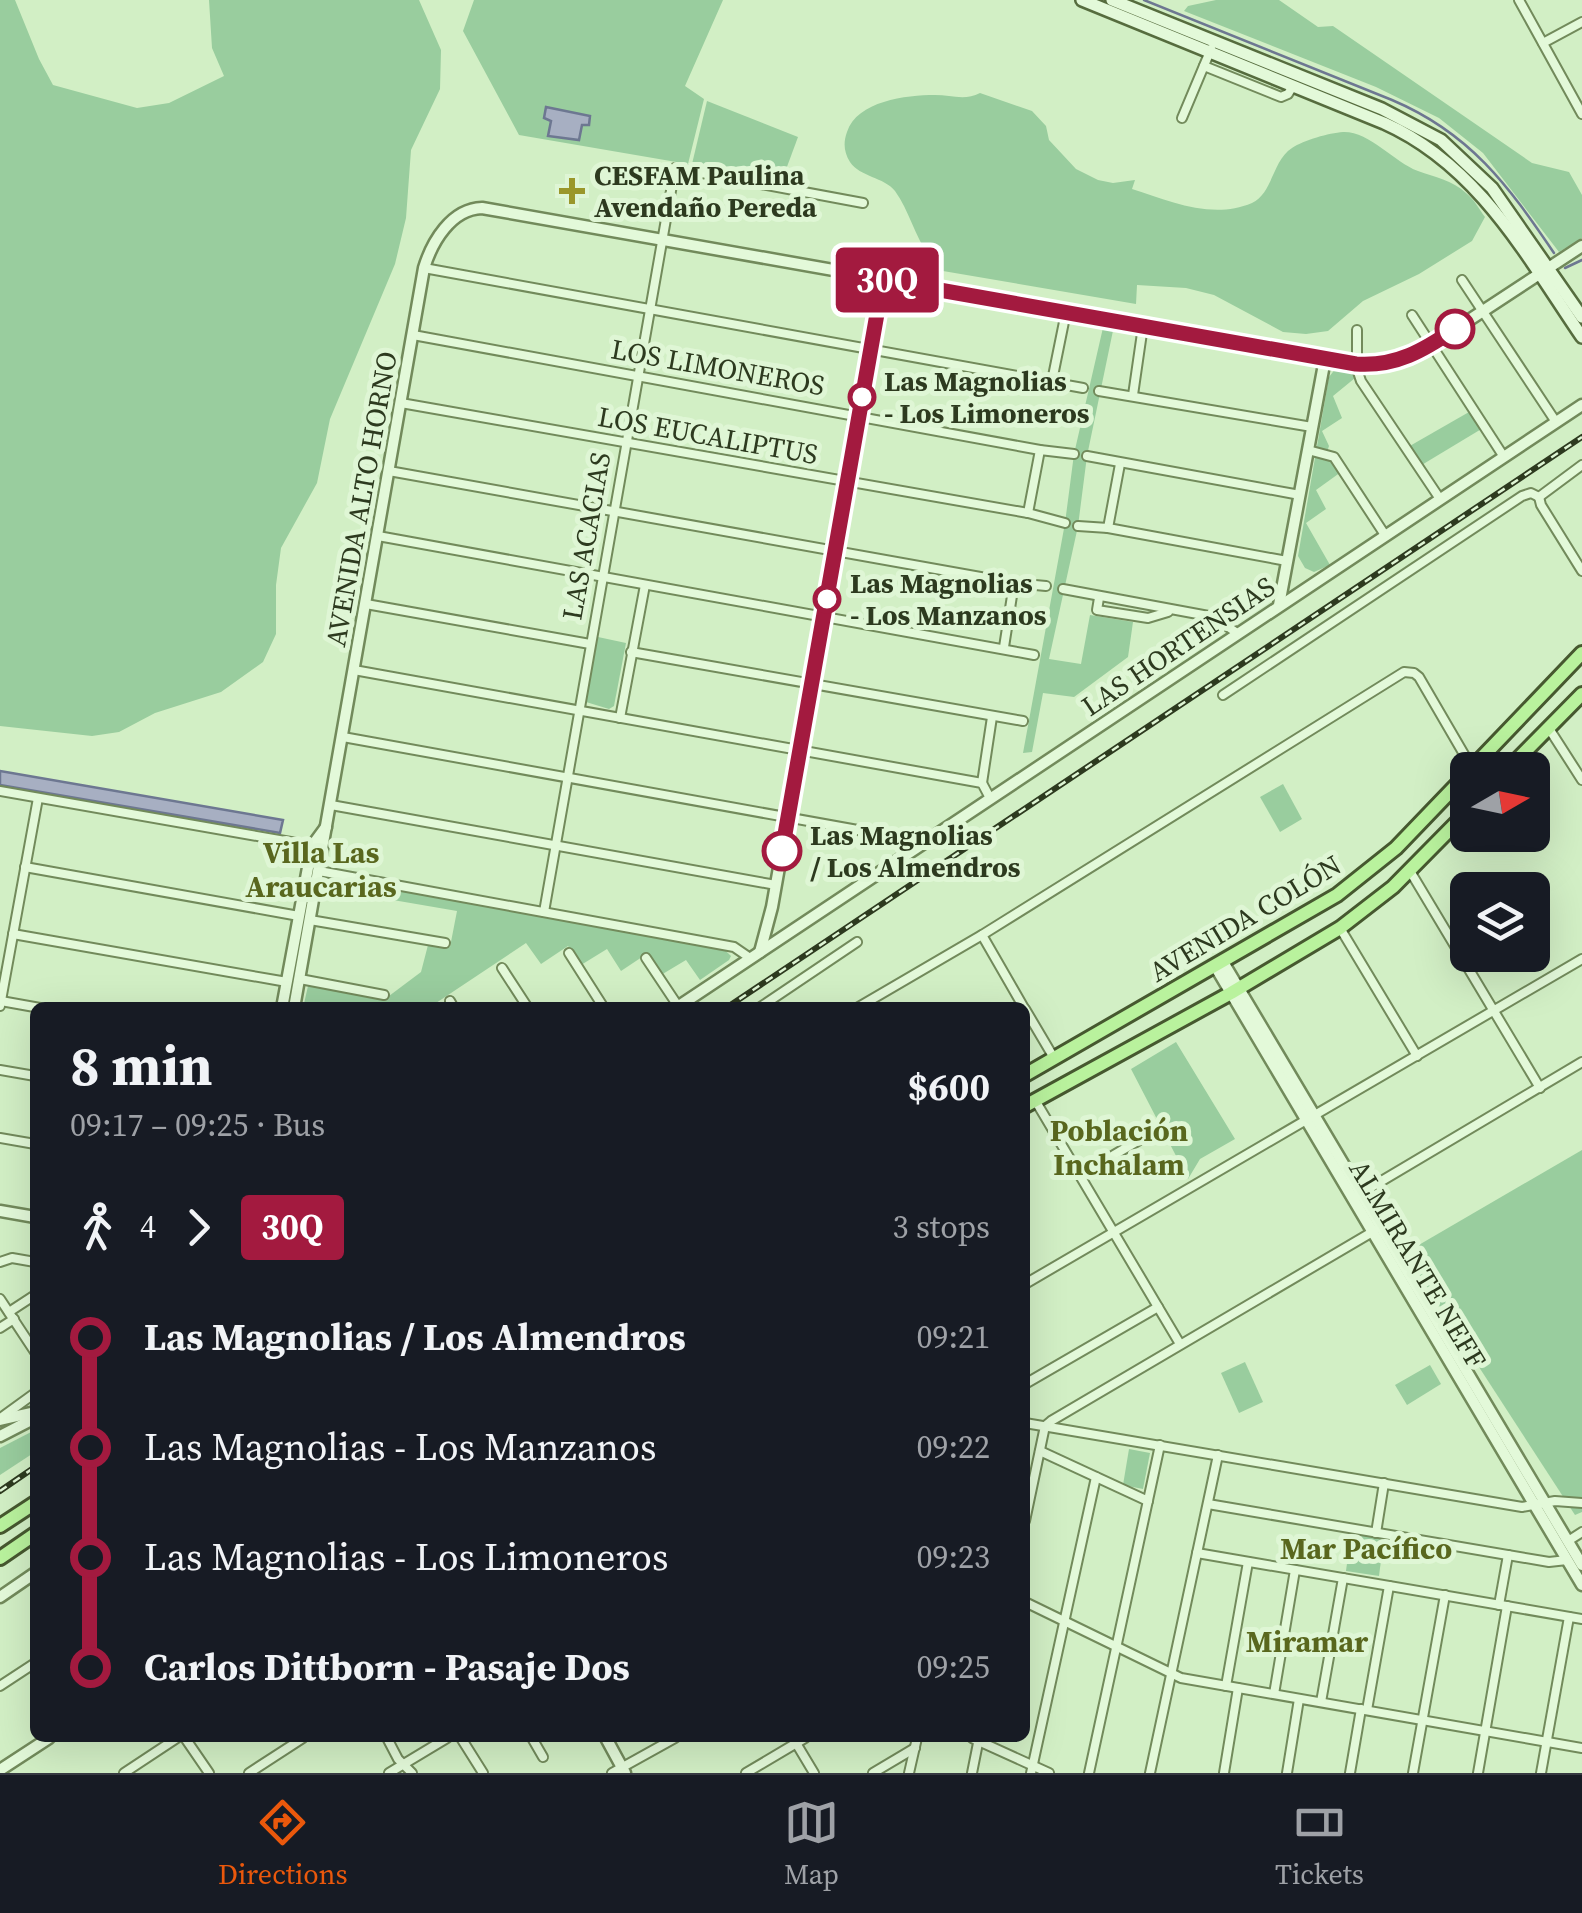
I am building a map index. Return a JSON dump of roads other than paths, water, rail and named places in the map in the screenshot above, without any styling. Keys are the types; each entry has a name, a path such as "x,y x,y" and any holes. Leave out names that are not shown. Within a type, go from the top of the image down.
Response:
{"main road":[{"path":"1082,0 1166,28 1296,80 1415,139 1476,179 1582,317"},
{"path":"1112,0 1166,28"},
{"path":"1543,270 1582,337"},
{"name":"AVENIDA COLÓN","path":"1487,752 1582,653"},
{"path":"1524,752 1582,694"},
{"name":"AVENIDA COLÓN","path":"1030,1072 1320,906 1396,848 1450,791"},
{"name":"AVENIDA COLÓN","path":"1030,1103 1235,991 1340,928 1410,871 1450,830"},
{"path":"0,1526 30,1505"},
{"path":"0,1558 30,1537"}],"street":[{"path":"1519,0 1578,96 1582,114"},
{"path":"1543,44 1582,22"},
{"path":"1182,118 1212,46"},
{"path":"1204,66 1281,97 1288,94 1296,80"},
{"name":"LAS ACACIAS","path":"544,912 674,168 863,204"},
{"name":"AVENIDA ALTO HORNO","path":"295,1002 317,847 331,805 424,268 436,241 465,211 482,208 662,240"},
{"path":"662,240 1356,364 1394,362 1431,345 1582,246"},
{"path":"424,268 1083,388"},
{"path":"775,932 772,907 883,280"},
{"path":"1462,280 1556,422"},
{"path":"1052,381 1066,312"},
{"path":"1412,315 1504,457"},
{"path":"1133,395 1143,326"},
{"path":"1357,330 1360,381 1440,499"},
{"name":"LOS LIMONEROS","path":"412,335 1074,454"},
{"path":"1279,605 1325,359"},
{"path":"1099,391 1312,428"},
{"name":"LOS EUCALIPTUS","path":"400,403 1028,513 1064,524"},
{"name":"LAS HORTENSIAS","path":"684,1002 755,955 775,932 799,924 911,852 1582,405"},
{"path":"1028,513 1040,450"},
{"path":"1308,450 1335,458 1386,535"},
{"path":"1087,456 1300,495"},
{"path":"1108,528 1120,464"},
{"path":"1539,497 1582,466"},
{"path":"389,471 1014,584 1046,586"},
{"path":"1222,695 1522,496 1531,493 1539,497"},
{"path":"1539,497 1539,503 1582,571"},
{"path":"1078,526 1287,561"},
{"path":"378,536 1034,654"},
{"path":"1004,647 1014,584"},
{"path":"620,718 644,585"},
{"path":"1063,589 1219,619 1237,633"},
{"path":"366,604 590,644"},
{"path":"631,652 1023,721"},
{"path":"354,670 982,783"},
{"path":"867,1002 1398,675 1411,672 1422,682 1460,752"},
{"path":"990,798 982,783 992,717"},
{"path":"1548,727 1582,780"},
{"path":"343,737 895,837 911,852"},
{"path":"0,791 317,847"},
{"path":"30,1007 0,1004 38,798"},
{"path":"331,805 776,884"},
{"name":"AVENIDA ALTO HORNO","path":"283,1002 319,871 317,847"},
{"path":"25,867 445,943"},
{"path":"319,871 734,947 755,955"},
{"path":"1410,871 1540,1088"},
{"path":"1340,928 1417,1056"},
{"path":"13,934 287,982"},
{"path":"982,934 1022,1002"},
{"path":"768,1002 857,942"},
{"path":"569,953 600,1002"},
{"path":"646,958 674,1002"},
{"path":"1030,1281 1582,959"},
{"name":"ALMIRANTE NEFF","path":"1219,964 1541,1504 1582,1565"},
{"path":"502,968 524,1002"},
{"path":"300,979 384,995"},
{"path":"1030,1017 1054,1058"},
{"path":"1356,1196 1582,1062"},
{"path":"0,1070 30,1075"},
{"path":"1030,1103 1080,1175 1180,1344"},
{"path":"1080,1175 1153,1132"},
{"path":"0,1138 30,1143"},
{"path":"0,1211 30,1216"},
{"path":"1030,1498 1045,1426 1376,1229"},
{"path":"0,1262 12,1258 30,1261"},
{"path":"0,1298 30,1344"},
{"path":"0,1328 30,1300"},
{"path":"1030,1381 1158,1307"},
{"path":"0,1419 30,1398"},
{"path":"0,1419 30,1416"},
{"path":"0,1436 30,1418"},
{"path":"1030,1424 1522,1507 1582,1503"},
{"path":"1089,1773 1160,1445"},
{"path":"1040,1451 1148,1501"},
{"path":"1150,1773 1218,1455"},
{"path":"1032,1769 1096,1478"},
{"path":"1376,1532 1384,1484"},
{"path":"1208,1504 1549,1562 1567,1560"},
{"name":"ALMIRANTE NEFF","path":"1541,1504 1582,1585"},
{"path":"1568,1541 1582,1532"},
{"path":"1197,1553 1582,1619"},
{"path":"1478,1773 1508,1555"},
{"path":"1226,1686 1248,1562"},
{"path":"1274,1694 1295,1570"},
{"path":"0,1596 30,1576"},
{"path":"1321,1702 1342,1578"},
{"path":"1350,1773 1389,1586"},
{"path":"1414,1773 1444,1596"},
{"path":"1030,1604 1186,1679 1582,1748"},
{"path":"1541,1773 1569,1617"},
{"path":"0,1686 30,1665"},
{"path":"1224,1773 1238,1688"},
{"path":"1286,1773 1299,1698"},
{"path":"0,1770 43,1742"},
{"path":"124,1773 171,1742"},
{"path":"188,1742 209,1773"},
{"path":"251,1773 296,1742"},
{"path":"389,1742 412,1773"},
{"path":"389,1773 440,1742"},
{"path":"464,1742 483,1773"},
{"path":"534,1742 543,1756"},
{"path":"608,1742 620,1772 669,1742"},
{"path":"746,1773 792,1742"},
{"path":"796,1742 814,1773"},
{"path":"972,1773 976,1742"},
{"path":"984,1742 1032,1769 1049,1773"},
{"path":"873,1773 916,1743"},
{"path":"909,1773 916,1743"}],"water":[{"path":"546,107 590,116 589,125 582,125 579,140 548,136 551,121 544,118"},
{"path":"0,771 283,820 280,833 0,785"}],"waterway":[{"path":"1144,0 1392,100 1444,128 1503,183 1554,253"},
{"path":"1565,268 1582,260"}],"railway":[{"path":"735,1002 1582,437"},
{"path":"0,1491 30,1470"}],"place":[{"name":"CESFAM Paulina Avendaño Pereda","path":"572,191"},
{"name":"Las Magnolias - Los Limoneros","path":"862,397"},
{"name":"Las Magnolias - Los Manzanos","path":"827,599"},
{"name":"Las Magnolias / Los Almendros","path":"782,851"}],"district":[{"name":"Villa Las Araucarias","path":"321,869"},
{"name":"Población Inchalam","path":"1119,1147"},
{"name":"Mar Pacífico","path":"1366,1548"},
{"name":"Miramar","path":"1307,1641"}]}
